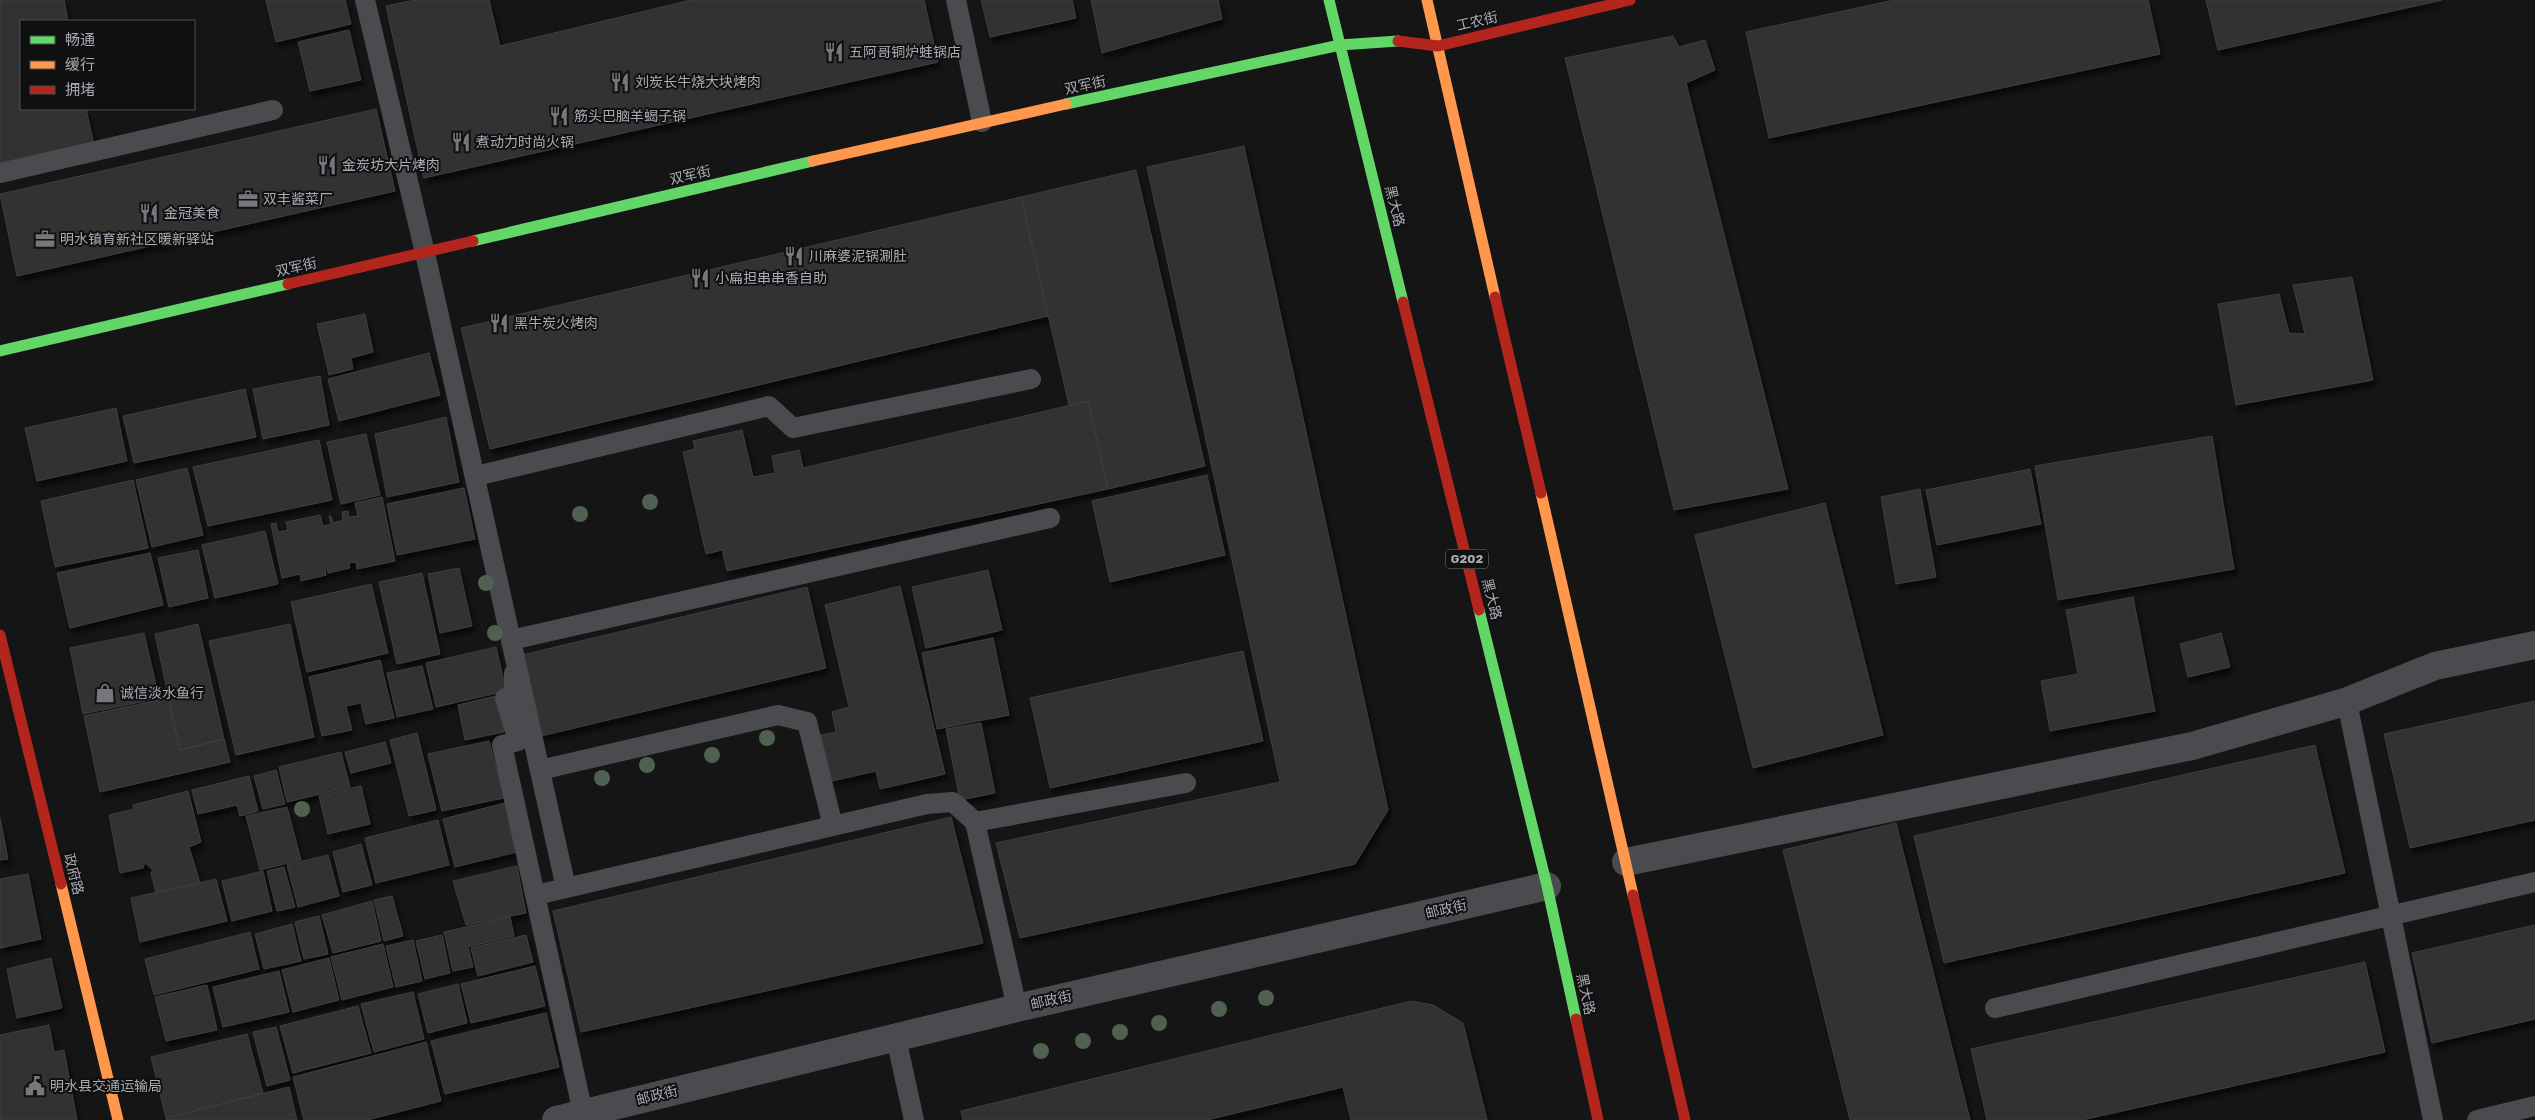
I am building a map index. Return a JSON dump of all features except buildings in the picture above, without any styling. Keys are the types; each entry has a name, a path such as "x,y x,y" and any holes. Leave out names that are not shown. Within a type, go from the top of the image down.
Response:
{"main road":[{"name":"黑大路","path":"1329,0 1547,886 1598,1120"},
{"path":"1427,0 1685,1120"},
{"name":"工农街","path":"1389,40 1438,46 1630,0"},
{"name":"双军街","path":"0,351 982,122 1340,45 1389,40"},
{"name":"政府路","path":"0,635 5,680 118,1120"}],"street":[{"path":"1626,862 2192,746 2345,702 2434,666 2535,645"},
{"name":"邮政街","path":"556,1120 599,1114 1017,1008 1547,886"}],"lane":[{"path":"365,0 476,476 566,888"},
{"path":"956,0 982,122"},
{"path":"0,173 273,110"},
{"path":"476,476 768,406 793,428 1031,379"},
{"path":"513,649 1050,518"},
{"path":"513,649 514,696 505,698 518,741 502,745 536,895 599,1114"},
{"path":"2345,702 2349,712 2433,1120"},
{"path":"540,770 778,715 807,722 833,826"},
{"path":"975,822 1186,783"},
{"path":"536,895 927,804 954,802 975,822 1017,1008"},
{"path":"1995,1008 2535,882"},
{"path":"896,1038 914,1120"},
{"path":"2477,1120 2535,1106"}],"traffic: fast":[{"path":"1329,0 1403,302"},
{"path":"1066,104 1340,45 1398,41"},
{"path":"473,241 813,161"},
{"path":"0,351 288,284"},
{"path":"1479,610 1547,886 1576,1019"}],"traffic: slow":[{"path":"1427,0 1495,297"},
{"path":"813,161 1066,104"},
{"path":"1541,493 1633,895"},
{"path":"61,884 118,1120"}],"traffic: jam":[{"path":"1398,41 1438,46 1630,0"},
{"path":"288,284 473,241"},
{"path":"1495,297 1541,493"},
{"path":"1403,302 1479,610"},
{"path":"0,635 61,884"},
{"path":"1633,895 1685,1120"},
{"path":"1576,1019 1598,1120"}],"place":[{"name":"五阿哥铜炉蛙锅店","path":"834,52"},
{"name":"刘炭长牛烧大块烤肉","path":"620,82"},
{"name":"筋头巴脑羊蝎子锅","path":"559,116"},
{"name":"煮动力时尚火锅","path":"461,142"},
{"name":"金炭坊大片烤肉","path":"327,165"},
{"name":"双丰酱菜厂","path":"248,199"},
{"name":"金冠美食","path":"149,213"},
{"name":"明水镇育新社区暖新驿站","path":"45,239"},
{"name":"川麻婆泥锅涮肚","path":"794,256"},
{"name":"小扁担串串香自助","path":"700,278"},
{"name":"黑牛炭火烤肉","path":"499,323"},
{"name":"诚信淡水鱼行","path":"105,693"},
{"name":"明水县交通运输局","path":"35,1086"}]}
